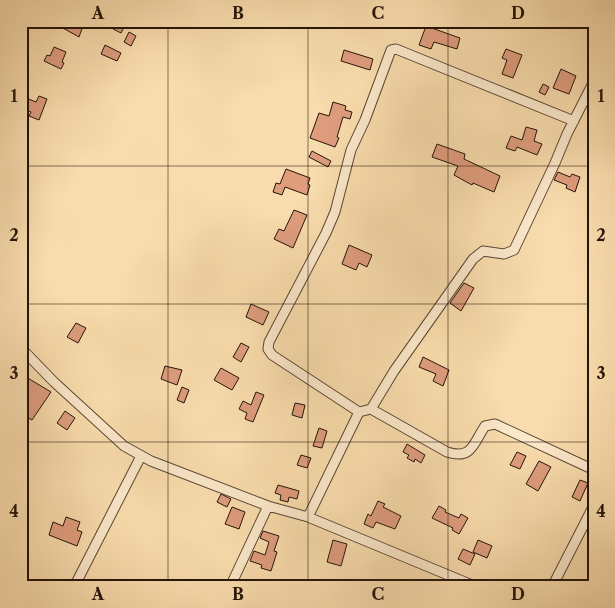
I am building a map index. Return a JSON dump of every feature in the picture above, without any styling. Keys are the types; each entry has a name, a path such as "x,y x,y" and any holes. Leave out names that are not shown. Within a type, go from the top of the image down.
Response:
{"street":[{"path":"574,121 396,49 391,50 352,150 335,212 268,349 272,355 359,412 371,409 447,452 458,455 464,454 470,450 485,426 495,424 594,470"},
{"path":"371,409 394,371 473,258 483,251 504,254 514,250 594,81"},
{"path":"21,348 54,382 120,442 151,461 268,506 308,517 477,587"},
{"path":"308,517 359,412"},
{"path":"74,587 142,456"},
{"path":"552,587 594,505"},
{"path":"230,587 268,506"}],"building":[{"path":"64,21 73,21 83,26 79,37 61,27"},
{"path":"117,21 127,21 121,33 113,29"},
{"path":"426,26 460,38 457,49 434,42 431,49 419,45"},
{"path":"129,32 136,36 131,46 124,42"},
{"path":"105,45 121,53 117,61 101,54"},
{"path":"54,47 66,52 61,69 44,61 47,55 50,56"},
{"path":"506,49 522,55 513,78 502,74 507,60 502,58"},
{"path":"344,50 373,59 370,70 341,61"},
{"path":"561,69 576,76 569,94 553,88"},
{"path":"543,84 549,87 545,95 539,92"},
{"path":"39,96 47,99 39,120 29,116 31,112 21,108 26,98 36,102"},
{"path":"333,102 346,106 345,110 352,112 350,119 343,117 337,137 339,138 335,147 310,138 319,113 329,116"},
{"path":"526,127 537,130 534,141 542,144 537,155 517,147 515,151 506,148 511,136 522,140"},
{"path":"437,144 465,154 464,159 500,176 494,192 473,183 472,185 454,175 458,166 432,157"},
{"path":"312,151 331,161 328,167 309,157"},
{"path":"286,169 310,178 307,195 285,187 282,195 273,192 276,183 280,184"},
{"path":"558,172 570,177 572,174 580,177 575,192 566,188 567,185 554,180"},
{"path":"294,210 307,215 293,248 274,239 279,229 284,231"},
{"path":"349,245 372,255 367,267 359,263 356,270 342,264"},
{"path":"464,283 474,288 461,311 450,303"},
{"path":"251,304 269,312 263,325 246,317"},
{"path":"76,323 86,328 78,343 67,337"},
{"path":"241,343 249,347 241,362 233,357"},
{"path":"423,357 449,370 443,386 433,381 436,374 419,367"},
{"path":"165,366 182,370 177,385 161,379"},
{"path":"221,368 239,378 232,390 214,380"},
{"path":"21,374 51,392 32,420 21,414"},
{"path":"182,387 189,390 184,403 177,400"},
{"path":"256,392 264,395 253,422 245,419 247,413 239,409 243,401 251,405"},
{"path":"295,403 305,405 302,418 292,415"},
{"path":"65,411 75,418 67,430 57,423"},
{"path":"319,428 327,431 322,448 313,446"},
{"path":"407,444 425,455 421,463 415,459 414,462 407,458 409,455 403,452"},
{"path":"517,452 526,456 520,469 510,465"},
{"path":"301,455 311,458 307,468 297,465"},
{"path":"539,461 551,467 538,491 526,484"},
{"path":"580,480 588,483 580,501 572,497"},
{"path":"278,485 299,491 297,499 289,497 288,502 280,500 281,495 275,493"},
{"path":"221,494 231,499 227,507 217,502"},
{"path":"378,501 385,504 383,507 401,516 395,529 376,522 373,528 364,524 368,514 371,516"},
{"path":"439,506 446,510 445,512 459,518 461,514 468,518 459,534 452,530 453,528 432,518"},
{"path":"232,507 245,512 239,529 225,524"},
{"path":"66,517 80,522 77,530 82,532 77,546 49,535 53,522 63,526"},
{"path":"263,531 279,536 274,551 277,552 271,571 261,568 262,565 250,561 254,551 265,555 269,542 260,538"},
{"path":"333,540 347,544 341,566 327,562"},
{"path":"478,540 492,546 487,558 473,552"},
{"path":"463,549 475,554 470,565 458,559"}]}
